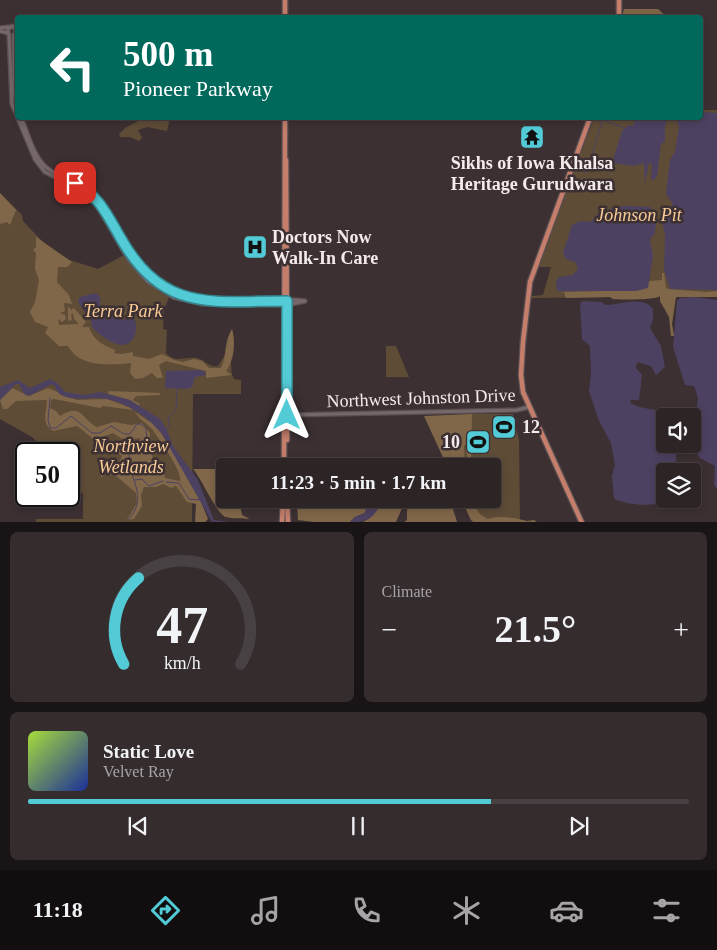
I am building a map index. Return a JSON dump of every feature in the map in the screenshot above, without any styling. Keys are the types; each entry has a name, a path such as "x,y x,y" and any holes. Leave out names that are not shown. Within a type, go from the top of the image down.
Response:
{"main road":[{"path":"285,0 285,15"},
{"path":"619,0 619,15"},
{"path":"285,120 285,458"},
{"path":"582,522 529,407 521,379 528,292 536,262 589,120"},
{"path":"282,508 282,522"},
{"path":"288,508 288,522"}],"street":[{"path":"10,27 8,33 12,104 15,111"},
{"path":"0,29 15,28"},
{"path":"0,29 15,34"},
{"path":"15,64 15,97"},
{"path":"19,120 34,157 45,172 81,190 94,200 129,260 140,274 164,292 193,303 285,303"},
{"path":"22,120 36,154 44,165 92,193 101,204 136,264 157,284 174,293 203,300 285,303"},
{"name":"Northwest Johnston Drive","path":"285,415 517,410 529,407"}],"green space":[{"path":"624,9 658,9 665,15 622,15"},
{"name":"Johnson Pit","path":"703,110 717,110 717,296 531,298 531,296 543,295 551,267 537,267 593,120 703,120"},
{"path":"140,120 170,120 167,131 147,127 138,130 142,138 139,141 130,137 120,137 119,134 125,128"},
{"path":"0,193 22,215 23,221 44,243 63,258 98,269 126,254 147,281 170,295 164,309 163,329 167,330 166,353 177,359 196,358 209,365 218,366 227,352 234,379 241,380 241,394 193,394 192,522 36,522 36,519 83,519 83,493 80,493 80,442 37,442 32,437 0,419"},
{"path":"0,193 16,210 10,225 7,222 0,224"},
{"path":"36,237 72,262 67,267 58,267 57,282 69,295 72,304 64,303 65,311 60,313 65,315 66,319 62,322 58,319 59,325 79,324 74,319 73,313 71,315 72,320 68,321 68,306 71,310 74,308 86,322 82,327 89,327 96,339 115,350 114,353 133,352 133,356 149,359 162,354 183,362 194,359 202,361 209,368 221,368 229,334 232,329 233,351 231,362 226,371 232,375 206,378 206,371 166,361 159,365 163,378 157,378 152,373 143,378 135,379 130,373 131,363 96,364 80,358 68,346 59,346 45,333 48,327 35,322 30,312 35,302 39,280 35,269 36,253 33,250 36,247"},
{"path":"662,273 664,273 666,288 668,289 717,291 717,297 676,297 672,324 674,336 671,336 669,317 660,301 660,296 631,300 613,299 610,297 566,298 564,292 641,290 650,281 662,280"},
{"path":"386,346 396,346 409,377 386,377"},
{"name":"Northview Wetlands","path":"12,388 29,396 48,388 77,400 107,399 131,408 133,410 103,406 100,408 54,399 51,400 50,408 60,416 67,412 77,411 97,427 114,422 131,425 142,423 150,433 150,449 153,458 162,467 165,478 180,481 178,470 165,447 152,429 135,412 152,423 162,434 199,497 208,519 205,522 195,522 196,504 187,502 176,486 171,488 163,484 156,487 144,487 141,495 142,506 134,519 127,520 137,503 136,493 115,475 105,474 102,478 100,474 103,469 116,470 122,456 118,453 118,448 136,444 141,438 124,440 113,433 94,439 77,426 53,431 45,421 47,400 16,401 7,409 3,409 0,400"},
{"path":"109,391 160,393 160,395 136,396 133,400 140,404 138,407 130,400 108,394"},
{"path":"469,414 513,414 519,440 520,522 472,522 466,508 501,508 501,458 452,458"},
{"path":"472,414 471,458 467,458 466,444 464,446 465,458 443,458 424,416"},
{"path":"193,469 216,469 216,507 214,504"},
{"path":"217,508 242,508 242,515 250,519 229,518 222,515"},
{"path":"297,508 366,508 365,513 355,517 350,522 298,520"},
{"path":"377,508 402,508 396,522 363,522 370,518"},
{"path":"408,508 453,508 457,522 404,522 407,520"},
{"path":"465,508 477,508 482,516 488,519 508,517 537,522 475,522 471,520"}],"shaded area":[{"path":"703,112 717,113 717,290 670,289 664,269 665,234 662,222 673,204 666,194 670,160 675,151 679,127 677,120 703,120"},
{"path":"634,120 667,120 665,126 665,141 661,144 657,176 653,181 651,178 652,164 649,163 645,183 644,163 634,166 612,163 622,131 629,125 634,126"},
{"path":"613,207 650,207 657,214 655,233 650,240 653,256 648,288 636,291 557,291 556,282 559,277 573,275 578,268 575,262 566,259 563,253 572,225 581,221 591,222 599,212 608,212"},
{"path":"96,293 100,297 100,304 103,309 113,311 123,320 130,317 128,311 136,303 133,315 136,327 130,342 125,345 119,345 102,336 93,328 90,318 78,301 80,297"},
{"path":"695,297 717,300 717,489 714,485 715,466 700,458 697,453 701,453 701,408 697,408 698,398 694,386 685,385 673,347 677,301 680,298"},
{"path":"583,301 601,302 606,305 643,302 653,309 653,320 650,328 661,346 665,367 656,375 651,366 637,362 636,368 642,375 639,400 631,400 630,402 637,406 656,410 656,453 676,453 676,463 656,463 656,503 640,505 614,499 612,476 615,465 611,443 599,421 589,391 591,375 590,346 582,339 580,303"},
{"path":"200,370 205,372 206,375 195,377 192,387 188,389 165,388 166,371"},
{"path":"50,379 57,383 65,392 84,395 100,392 130,400 160,419 167,430 173,446 198,480 214,520 229,522 212,522 162,434 149,420 123,404 105,399 74,399 65,397 59,394 52,384 29,396 24,394 19,384 16,384 0,400 0,387 18,380 30,388"},
{"path":"366,508 378,508 369,519 360,522 350,522 355,517 365,513"}],"waterway":[{"path":"582,171 586,172 588,169 602,120"},
{"path":"603,120 624,128"},
{"path":"166,428 170,426 168,418 176,410 177,389"},
{"path":"50,398 48,420 50,428 56,428 71,416 92,433 100,433 111,426 124,434 130,434 137,424 141,424 146,428 147,443 144,446 137,447 129,455 138,495 134,511 128,520"},
{"path":"135,480 142,479 149,486 163,481"},
{"path":"166,482 179,483 189,499 200,500"}],"place":[{"name":"Sikhs of Iowa Khalsa Heritage Gurudwara","path":"532,137"},
{"name":"Doctors Now Walk-In Care","path":"255,247"},
{"name":"12","path":"504,427"},
{"name":"10","path":"478,442"}],"route":[{"path":"75,183 88,190 98,199 136,264 157,284 181,296 193,299 287,301 287,415"}],"park label":[{"name":"Terra Park","path":"123,311"}]}
